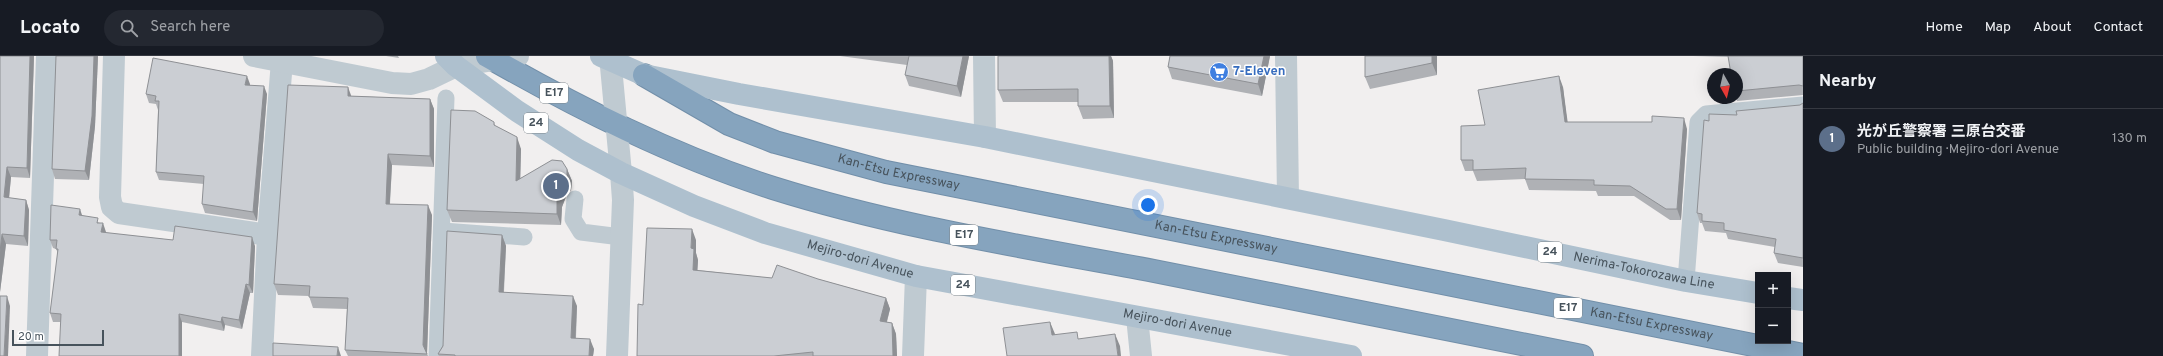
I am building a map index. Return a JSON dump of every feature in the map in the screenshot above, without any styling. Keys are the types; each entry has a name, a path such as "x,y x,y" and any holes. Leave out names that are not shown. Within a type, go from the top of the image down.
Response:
{"highway":[{"name":"E17","path":"490,58 544,88 673,151 723,171 825,204 953,232 1582,356"},
{"name":"Kan-Etsu Expressway","path":"644,75 729,124 775,142 824,157 954,187 1803,355"}],"main road":[{"name":"24","path":"607,57 644,75 739,94 985,138 1288,198"},
{"name":"Mejiro-dori Avenue","path":"451,61 517,111 578,150 621,173 694,206 765,233 916,276 1351,356"},
{"name":"Nerima-Tokorozawa Line","path":"1288,198 1686,281 1755,292"},
{"path":"1791,298 1803,300"}],"street":[{"path":"37,356 47,56"},
{"path":"114,56 110,197 112,207 120,213 268,234"},
{"path":"254,56 392,83 411,84 429,79 451,61 518,56"},
{"path":"984,56 985,138"},
{"path":"1286,56 1288,198"},
{"path":"607,57 617,124 623,200 617,356"},
{"path":"262,356 268,234 282,61"},
{"path":"913,356 916,276"},
{"path":"1137,317 1141,356"}],"lane":[{"path":"437,356 443,231 446,98"},
{"path":"1686,281 1698,122 1706,114 1803,105"},
{"path":"575,199 573,220 581,232 621,237"},
{"path":"443,231 524,237"}],"building":[{"path":"0,56 30,56 27,168 7,167 4,197 26,200 24,236 2,234 0,252"},
{"path":"56,56 94,56 92,116 85,171 52,169"},
{"path":"909,56 963,56 957,86 905,75"},
{"path":"998,56 1109,56 1110,106 1078,106 1078,89 998,90"},
{"path":"1170,56 1264,56 1258,84 1168,67"},
{"path":"1365,56 1432,56 1432,63 1365,77"},
{"path":"1728,56 1803,56 1803,86 1799,85 1743,90 1743,68 1730,68"},
{"path":"153,58 247,76 245,85 264,86 253,212 202,204 204,176 156,172 159,101 155,101 156,96 146,94"},
{"path":"1559,76 1565,122 1652,122 1652,116 1684,118 1677,209 1666,209 1630,186 1594,185 1594,180 1525,179 1526,168 1473,170 1473,160 1461,160 1461,126 1485,125 1478,90"},
{"path":"288,85 348,87 348,96 430,99 430,156 388,154 386,204 428,205 423,345 427,354 345,350 348,298 309,297 310,286 274,284"},
{"path":"1803,103 1803,258 1774,253 1776,239 1724,230 1724,223 1702,221 1702,214 1697,213 1704,120 1709,121 1709,114 1737,115 1736,111 1800,105"},
{"path":"451,110 475,111 494,122 494,125 517,137 516,181 552,160 562,161 567,169 567,178 562,182 557,195 557,214 447,210"},
{"path":"51,205 80,209 79,215 98,218 97,223 103,223 101,232 173,240 175,226 252,237 249,285 246,284 239,320 222,317 221,322 179,314 179,356 59,356 61,314 50,313 58,249 56,249 57,240 50,240"},
{"path":"647,228 692,229 691,248 694,249 693,270 772,278 777,265 818,279 886,298 880,321 892,323 893,356 813,356 813,352 774,356 637,356 638,304 643,305"},
{"path":"447,231 502,235 499,292 573,296 571,338 590,339 589,356 455,356 438,354 443,346"},
{"path":"0,296 7,296 4,356 0,356"},
{"path":"1050,322 1052,335 1077,332 1078,339 1115,334 1118,356 1007,356 1003,328"},
{"path":"273,343 338,347 337,356 273,356"}],"place":[{"name":"7-Eleven","path":"1219,72"},
{"name":"光が丘警察署 三原台交番","path":"556,186"}]}
